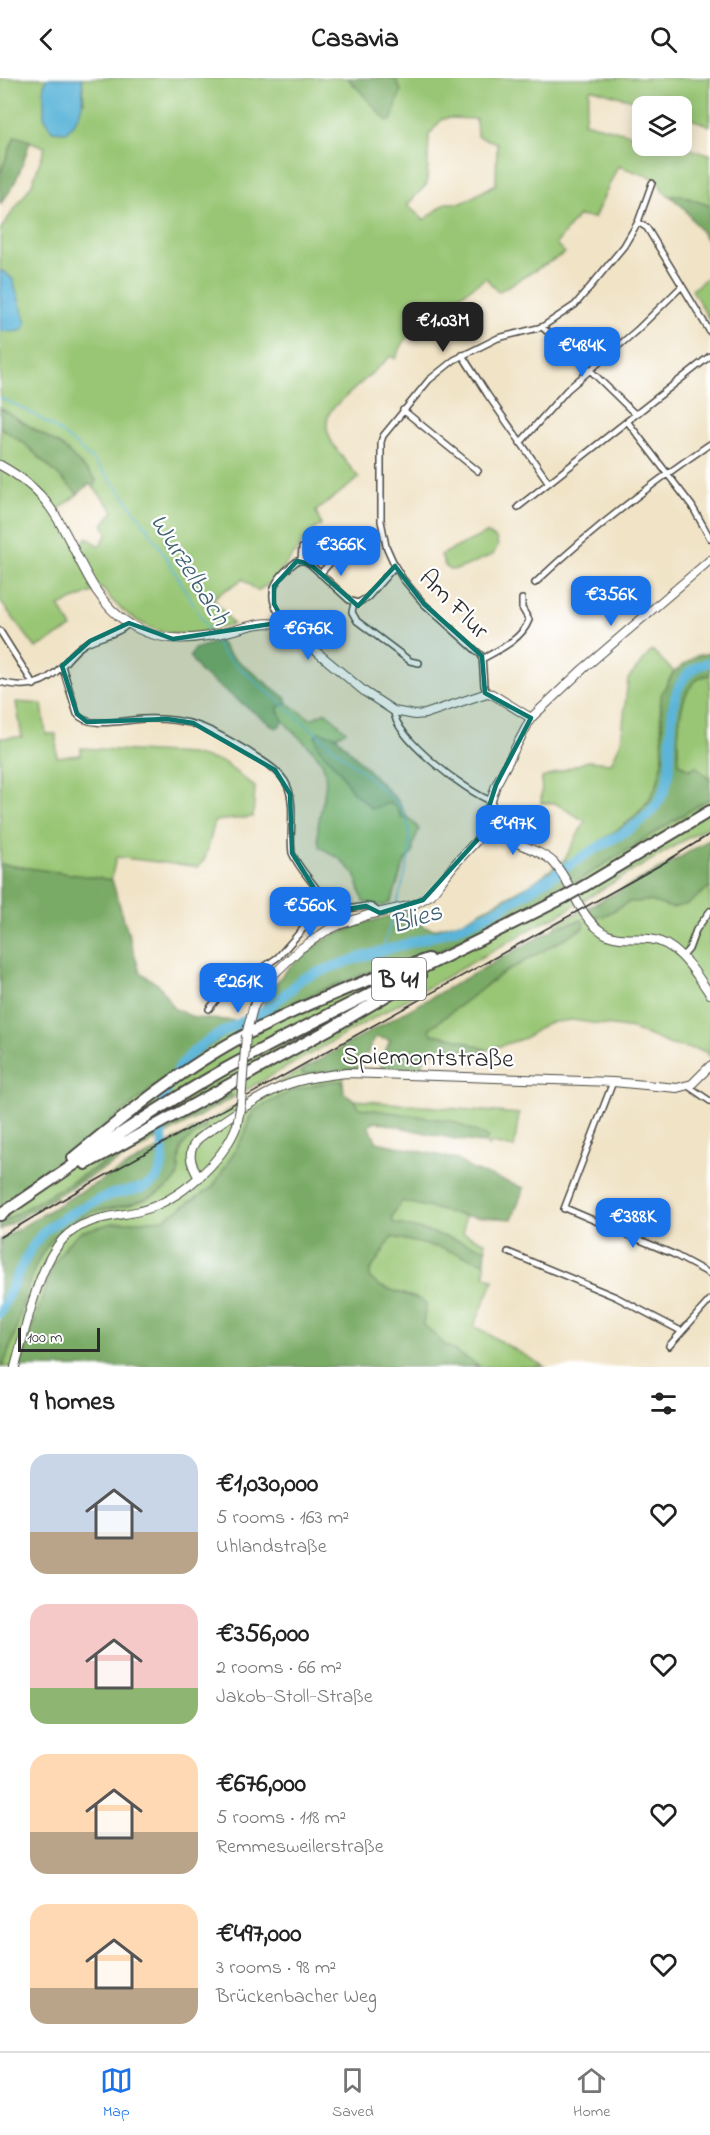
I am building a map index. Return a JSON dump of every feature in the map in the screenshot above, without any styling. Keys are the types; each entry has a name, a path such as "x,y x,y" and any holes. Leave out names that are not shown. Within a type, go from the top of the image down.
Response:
{"highway":[{"name":"B 41","path":"0,1215 183,1094 322,1017 565,897 710,811"},
{"path":"21,1201 124,1116 246,1035 360,982 477,942"},
{"path":"42,1188 328,1030 477,942"}],"main road":[{"path":"0,465 35,489 51,508 105,602 129,623 154,635 173,639 210,636 265,622 280,624 297,635 365,692 394,711 415,715 426,714 487,693 531,718"},
{"path":"15,1367 46,1266 63,1239 76,1228 91,1222 142,1210 163,1200 199,1178 223,1152 237,1125 246,1035 257,1000 285,963 314,939 339,925 404,908 431,895 454,865 476,842 483,830 490,801 531,718 591,662 710,560"},
{"path":"483,830 542,854 556,866 587,917 598,930 615,937 652,939 668,945 682,957 710,994"},
{"path":"688,1086 710,1066"},
{"name":"Spiemontstraße","path":"199,1178 190,1159 194,1143 199,1138 273,1091 309,1078 347,1073 613,1082 671,1088 688,1086"}],"street":[{"path":"478,471 403,410 443,368 462,355 498,338 542,327 570,310 590,290 624,246 639,222 652,183"},
{"path":"639,222 646,228 710,332"},
{"path":"520,443 550,408 682,286"},
{"path":"542,327 591,370 635,414"},
{"path":"462,355 549,483"},
{"path":"518,507 710,356"},
{"name":"Am Flur","path":"403,410 383,436 380,456 381,521 386,546 395,566 413,592 479,653 487,693"},
{"path":"627,421 692,506 708,530 710,538"},
{"path":"535,584 568,552 668,473 710,444"},
{"path":"320,574 356,534"},
{"path":"301,560 303,548"},
{"path":"301,560 310,564 354,603 362,602 395,566"},
{"path":"280,624 281,619 274,603 274,586 277,579 293,564 301,560"},
{"path":"482,659 507,645 528,624 529,620 522,608 522,599"},
{"path":"354,603 352,612 357,621 410,661 419,663"},
{"path":"0,682 12,685 34,685 52,676 83,645 119,630 129,623"},
{"path":"0,631 34,685"},
{"path":"62,666 77,714 87,722 167,719 193,723 226,738 275,770 286,784 290,794 292,852 317,889 329,912"},
{"path":"394,711 403,732 427,756 461,785 490,801"},
{"path":"209,1009 228,986 254,974 278,957 309,922 329,912 366,906 384,912"},
{"path":"682,957 689,949 696,930 710,911"},
{"path":"254,974 263,990"},
{"path":"613,1082 564,1210 673,1254 710,1274"},
{"path":"688,1086 710,1101"},
{"path":"508,1252 616,1297 681,1331"},
{"path":"669,1346 710,1300"}],"highlighted area":[{"path":"297,561 310,564 358,606 395,566 424,604 482,656 485,693 531,718 496,785 479,838 423,900 380,913 366,906 329,912 292,853 290,794 275,770 193,723 167,719 87,722 77,714 62,666 90,641 129,623 173,639 284,622 274,604 274,586"}],"green space":[{"path":"0,78 47,78 44,85 84,102 82,78 348,78 355,87 401,91 395,78 710,78 710,126 692,119 692,96 632,96 632,100 593,89 590,89 584,122 632,134 632,156 692,156 692,150 710,154 710,206 680,195 670,196 663,191 657,179 618,166 594,218 578,216 556,244 565,253 498,292 486,278 420,325 404,342 395,359 391,356 332,409 328,418 329,436 339,454 359,478 316,511 321,525 312,531 272,582 257,591 243,579 213,598 233,624 196,633 159,631 127,614 102,588 59,606 72,628 36,648 0,601 0,427 25,444 78,494 58,510 79,548 87,537 99,546 108,533 103,524 114,511 94,488 96,480 63,447 0,408 0,331 20,331 0,271 0,230 32,184 45,147 15,136 0,174","holes":["449,118 476,119 477,136 497,143 496,184 462,203 446,203 424,220 407,205 427,184 429,135 442,119"]},
{"path":"348,78 395,78 401,91 391,121 387,121"},
{"path":"15,136 30,141 15,182 0,204 0,174"},
{"path":"680,195 710,206 710,244 683,207 670,196"},
{"path":"710,275 710,321 692,290"},
{"path":"0,408 63,447 96,480 94,488 89,484 78,494 25,444 0,427"},
{"path":"486,533 496,538 498,545 493,555 459,569 450,570 445,566 441,555"},
{"path":"219,641 229,654 287,699 287,703 278,707 283,720 280,726 275,728 200,672 190,657 194,649"},
{"path":"652,650 674,672 661,697 663,757 660,777 653,793 629,821 567,863 565,859 585,821 555,803 541,803 542,778 588,761 611,763 621,742 628,679"},
{"path":"710,653 710,675 699,679 685,698 681,711 678,740 679,764 689,770 696,766 710,780 710,798 557,894 440,950 366,973 317,992 261,1019 265,1001 279,979 293,964 322,941 354,926 409,912 424,927 434,929 463,921 531,884 565,859 568,863 633,819 649,801 657,784 663,759 661,695 674,672 696,656"},
{"path":"710,675 710,780 707,776 679,764 678,740 685,697 699,678"},
{"path":"16,702 42,704 46,734 56,734 57,757 81,755 81,748 190,754 223,762 255,787 253,817 215,821 205,859 198,867 116,857 111,880 0,864 0,738 22,737"},
{"path":"287,703 311,719 326,712 346,731 336,736 325,733 318,747 339,770 352,791 372,809 389,803 396,807 402,818 410,819 419,829 413,845 413,853 405,861 391,902 383,906 363,902 355,874 340,859 320,847 318,827 325,785 323,765 313,750 284,721 278,707"},
{"path":"319,732 336,736 398,801 408,819 402,818 396,807 389,803 372,809 352,791 339,770 318,747 315,736"},
{"path":"710,798 710,825 550,920 232,1098 227,1094 0,1224 0,1207 64,1161 189,1059 239,1027 241,1021 258,1016 261,1008 260,1016 265,1019 317,992 366,973 440,950 557,894"},
{"path":"710,839 710,888 688,904 672,908 650,901 629,902 602,917 590,914 589,907 664,867"},
{"path":"0,864 112,880 140,972 160,986 173,1008 195,1018 241,1021 239,1027 189,1059 64,1161 0,1207"},
{"path":"710,888 710,1057 704,1051 671,1045 633,1029 572,1020 547,1023 525,1038 487,1050 458,1039 432,1034 429,1029 500,975 583,928 581,920 557,927 556,924 589,907 590,914 602,917 629,902 650,901 672,908 688,904"},
{"path":"582,920 583,928 500,975 429,1029 432,1034 458,1039 487,1050 480,1053 427,1051 420,1072 381,1069 390,1040 375,1037 360,1069 302,1074 303,1069 557,927"},
{"path":"303,1069 303,1074 345,1069 343,1081 332,1081 249,1117 245,1134 213,1187 164,1219 113,1223 80,1232 66,1245 34,1321 20,1367 2,1367 11,1346 30,1280 38,1260 50,1242 66,1227 88,1214 136,1203 168,1187 178,1175 183,1145 205,1128 204,1124"},
{"path":"332,1081 343,1081 344,1093 355,1100 359,1108 452,1121 488,1137 485,1143 471,1142 376,1122 370,1123 369,1128 377,1142 456,1159 471,1169 524,1188 512,1219 465,1216 402,1201 392,1216 393,1223 486,1249 485,1263 441,1248 392,1237 370,1271 370,1278 379,1286 421,1300 426,1304 423,1324 445,1345 480,1367 20,1367 52,1267 66,1245 80,1232 113,1223 164,1219 213,1187 245,1134 253,1111 291,1091"},
{"path":"227,1094 232,1098 71,1187 0,1230 0,1224 24,1209"},
{"path":"355,1100 519,1114 514,1148 491,1143 489,1147 485,1143 488,1138 452,1121 359,1108"},
{"path":"204,1124 205,1128 183,1145 178,1175 168,1187 136,1203 88,1214 66,1227 50,1242 38,1260 30,1280 11,1346 0,1367 0,1240 75,1195"},
{"path":"401,1201 465,1216 463,1233 485,1242 486,1249 393,1223 392,1216"},
{"path":"392,1237 441,1248 485,1263 485,1276 494,1280 474,1326 545,1367 480,1367 445,1345 423,1324 426,1304 421,1300 379,1286 369,1278 370,1271"}],"water":[{"path":"47,78 82,78 81,108 76,120 66,132 52,131 44,116 44,85"},
{"path":"0,271 5,272 13,280 26,323 19,331 0,331"}],"waterway":[{"name":"Wurzelbach","path":"0,398 37,416 69,439 98,466 148,529 210,633"},
{"name":"Wurzelbach","path":"213,638 222,653 380,787 401,808 410,834 410,846 396,905"},
{"name":"Blies","path":"0,1313 24,1262 35,1243 47,1229 94,1202 110,1195 145,1187 155,1180 162,1167 163,1158 161,1114 164,1098 178,1070 195,1050 267,1008 303,979 342,963 448,931 483,917 516,899 644,818 659,801 664,791 668,775 672,716 681,682 693,670 710,662"},
{"name":"Wurzelbach","path":"382,951 394,912"}],"railway":[{"path":"0,1237 74,1193 662,864 710,834"}]}
